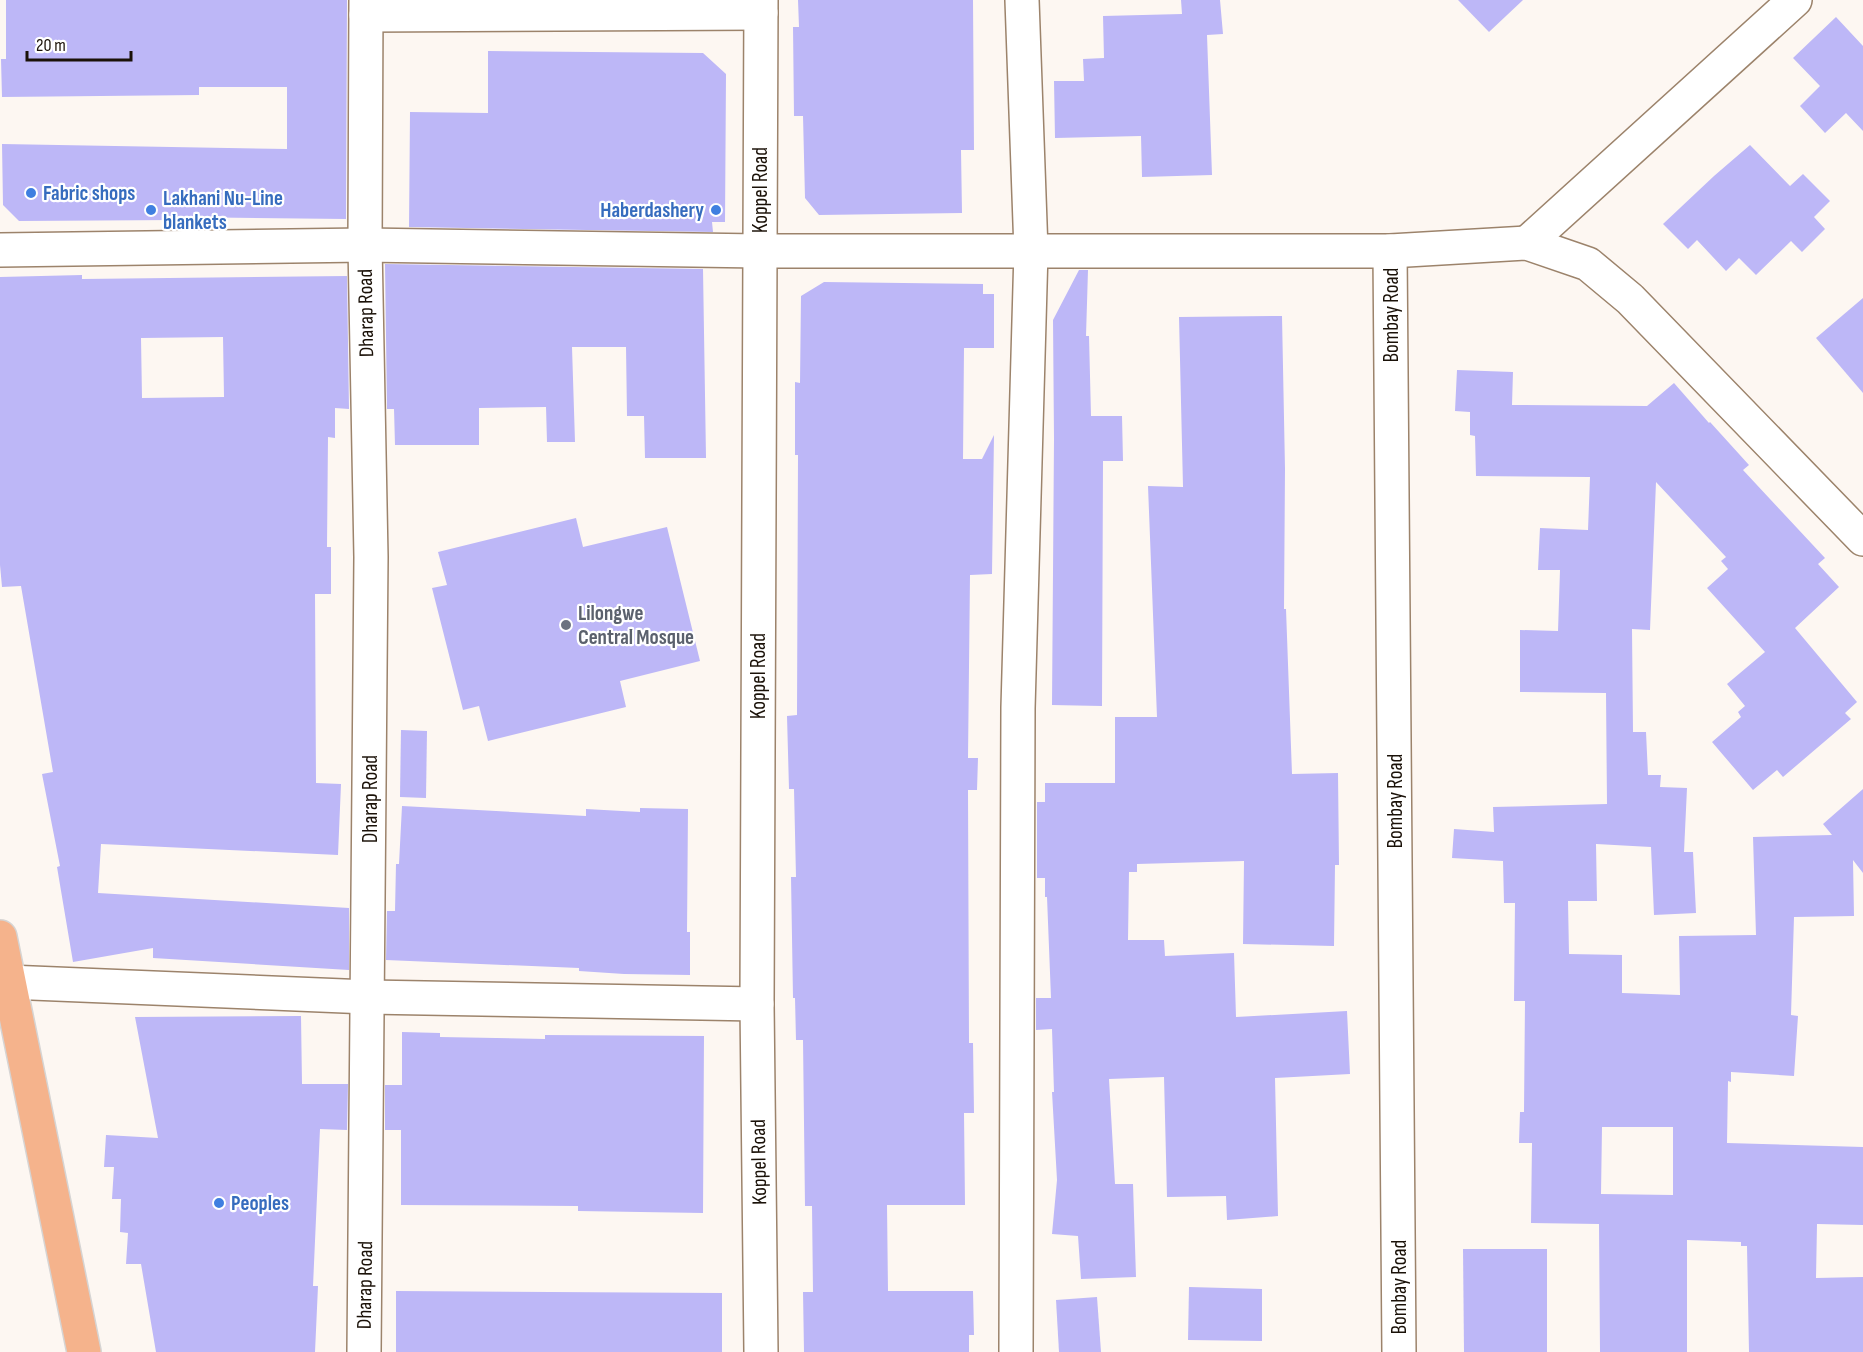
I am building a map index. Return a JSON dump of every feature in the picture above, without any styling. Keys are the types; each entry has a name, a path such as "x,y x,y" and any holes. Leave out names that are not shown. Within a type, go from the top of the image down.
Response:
{"highway":[{"path":"0,937 84,1352"}],"street":[{"path":"1016,1352 1018,708 1030,251 1022,0"},
{"path":"1527,243 1795,0"},
{"path":"366,7 761,6"},
{"name":"Koppel Road","path":"761,6 757,1004 761,1352"},
{"name":"Dharap Road","path":"364,1352 371,557 365,245 366,7"},
{"path":"0,250 365,245 760,251 1390,251 1527,243 1588,264 1630,299 1863,539"},
{"name":"Bombay Road","path":"1390,251 1399,1352"},
{"path":"8,982 368,997 757,1004"}],"building":[{"path":"6,0 347,0 346,219 177,217 177,220 19,221 3,205 2,144 287,149 287,87 199,87 199,95 2,97 1,59 6,59"},
{"path":"798,0 973,0 974,150 961,150 962,213 819,215 805,198 803,116 794,116 793,27 799,27"},
{"path":"1181,0 1220,0 1223,34 1207,35 1212,175 1142,177 1141,136 1055,138 1054,81 1084,81 1083,59 1104,58 1103,16 1182,14"},
{"path":"1458,0 1523,0 1489,32"},
{"path":"1836,17 1863,46 1863,131 1846,113 1825,133 1800,106 1820,86 1793,58"},
{"path":"488,51 703,53 726,74 725,222 712,222 713,232 409,227 410,112 488,113"},
{"path":"1750,145 1790,186 1803,174 1830,201 1814,217 1825,229 1802,252 1791,241 1756,275 1739,258 1726,271 1697,240 1688,249 1663,224"},
{"path":"385,264 703,269 706,458 645,458 644,416 627,416 626,347 572,347 575,442 547,442 546,407 479,408 479,445 395,445 394,409 387,409"},
{"path":"1079,270 1088,270 1086,336 1089,336 1091,416 1122,416 1123,461 1103,461 1102,706 1052,705 1053,320"},
{"path":"82,275 82,279 347,276 349,409 335,408 335,438 328,437 327,547 331,547 331,594 315,594 316,783 341,784 338,855 101,844 98,893 349,908 349,970 153,958 153,948 73,962 57,867 60,866 42,774 53,772 21,586 2,587 0,565 0,277","holes":["223,337 224,397 142,398 141,338"]},
{"path":"824,282 983,284 983,294 994,294 994,348 964,348 963,459 982,459 994,435 992,574 970,575 968,758 978,758 977,790 968,790 969,1043 973,1043 974,1113 964,1113 965,1205 887,1205 888,1291 973,1291 974,1335 969,1335 969,1352 804,1352 803,1292 813,1292 812,1206 805,1206 803,1040 796,1040 795,998 793,998 791,877 796,877 794,789 789,789 787,716 797,715 798,455 795,455 795,382 800,383 801,296"},
{"path":"1863,298 1863,393 1816,338"},
{"path":"1282,316 1285,469 1284,609 1286,609 1292,774 1338,773 1339,865 1335,865 1334,946 1243,944 1244,861 1137,864 1137,872 1129,872 1128,940 1164,940 1165,956 1234,953 1236,1017 1347,1011 1350,1074 1275,1078 1278,1216 1227,1220 1226,1196 1167,1197 1164,1077 1109,1079 1115,1184 1133,1184 1136,1277 1081,1279 1078,1236 1052,1234 1057,1180 1052,1092 1054,1092 1052,1029 1036,1030 1036,998 1051,998 1045,878 1037,878 1037,802 1045,802 1045,783 1115,783 1115,717 1157,717 1148,486 1183,487 1179,317"},
{"path":"1457,370 1513,372 1512,405 1647,406 1674,383 1749,465 1743,470 1825,558 1818,564 1839,587 1795,628 1857,702 1845,713 1851,719 1783,777 1777,770 1753,790 1712,742 1741,717 1738,712 1745,706 1727,684 1765,652 1707,588 1728,569 1721,561 1726,557 1656,482 1650,630 1632,629 1633,732 1646,732 1648,775 1661,775 1660,787 1687,788 1684,852 1693,852 1696,913 1654,915 1651,847 1596,844 1597,901 1568,901 1569,954 1622,955 1622,993 1680,995 1679,936 1756,935 1753,837 1832,835 1823,824 1863,789 1863,873 1853,860 1854,916 1794,917 1791,1015 1798,1016 1794,1076 1731,1072 1731,1082 1728,1081 1727,1143 1863,1147 1863,1225 1817,1224 1816,1278 1863,1277 1863,1352 1749,1352 1747,1246 1741,1246 1741,1242 1687,1240 1687,1352 1600,1352 1599,1224 1531,1223 1532,1143 1519,1143 1520,1112 1524,1112 1525,1001 1514,1001 1515,903 1504,903 1503,861 1452,858 1454,829 1494,832 1493,807 1607,804 1606,693 1520,692 1520,630 1558,631 1560,570 1538,570 1540,528 1588,530 1590,477 1476,476 1475,436 1470,435 1470,412 1455,411","holes":["1602,1127 1673,1127 1673,1195 1601,1194"]},
{"name":"Lilongwe Central Mosque","path":"576,518 583,547 667,527 700,661 620,681 626,707 488,741 479,706 463,710 432,588 447,585 438,552"},
{"path":"401,730 427,731 426,798 400,797"},
{"path":"402,806 586,816 586,809 640,812 640,808 688,809 687,932 690,932 690,975 624,974 579,971 579,968 386,960 387,911 395,911 396,864 399,864"},
{"path":"301,1016 302,1084 348,1084 347,1130 320,1129 313,1286 318,1286 315,1352 156,1352 141,1264 126,1264 128,1233 120,1232 121,1199 112,1199 114,1167 104,1167 106,1135 158,1138 135,1017"},
{"path":"402,1032 440,1033 440,1037 545,1039 545,1035 704,1036 703,1213 578,1211 578,1206 401,1205 401,1130 385,1130 385,1085 402,1085"},
{"path":"1463,1249 1547,1249 1547,1352 1464,1352"},
{"path":"1189,1287 1262,1289 1262,1341 1188,1340"},
{"path":"396,1291 722,1293 722,1352 396,1352"},
{"path":"1097,1297 1101,1352 1059,1352 1056,1300"}],"place":[{"name":"Fabric shops","path":"31,193"},
{"name":"Lakhani Nu-Line blankets","path":"151,210"},
{"name":"Haberdashery","path":"716,210"},
{"name":"Lilongwe Central Mosque","path":"566,625"},
{"name":"Peoples","path":"219,1203"}]}
